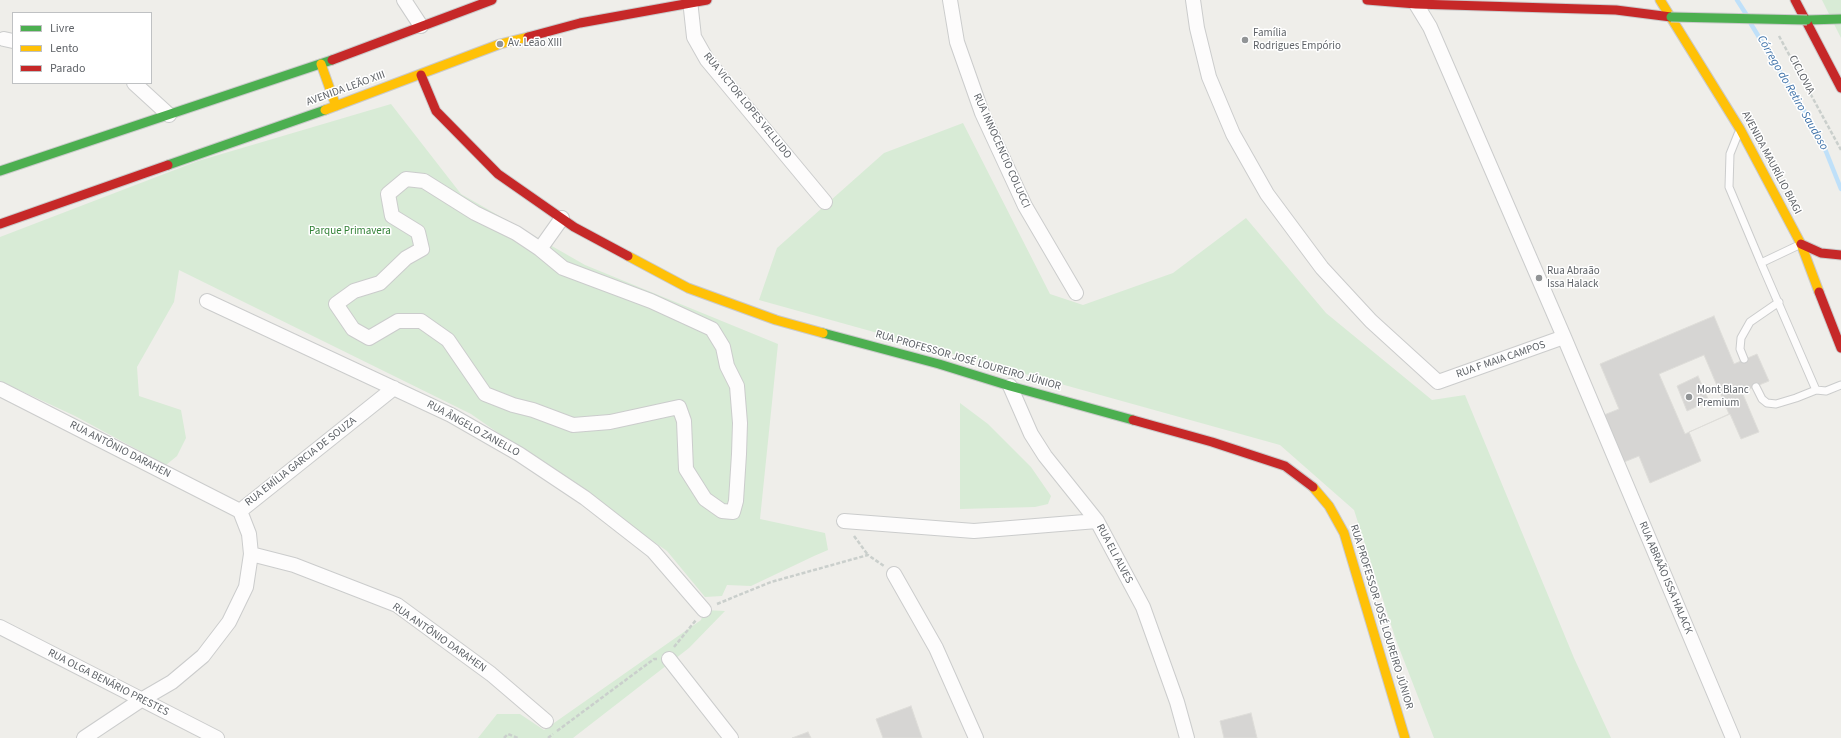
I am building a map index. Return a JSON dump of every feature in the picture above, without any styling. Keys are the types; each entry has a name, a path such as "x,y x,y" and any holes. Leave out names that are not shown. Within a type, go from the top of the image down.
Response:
{"main road":[{"path":"0,171 321,64 492,0"},
{"name":"AVENIDA LEÃO XIII","path":"0,224 336,106 500,44 580,23 690,1 707,0"},
{"path":"1367,0 1616,10 1671,16 1807,20 1841,19"},
{"name":"AVENIDA MAURÍLIO BIAGI","path":"1660,0 1740,129 1801,244 1841,348"},
{"path":"1795,0 1807,20 1841,88"},
{"path":"321,64 336,106"},
{"name":"RUA PROFESSOR JOSÉ LOUREIRO JÚNIOR","path":"421,74 436,111 498,174 562,218 688,288 776,320 939,364 1010,386 1212,442 1285,466 1312,486 1329,506 1344,533 1405,738"},
{"path":"1801,244 1821,253 1840,255"}],"street":[{"path":"404,0 421,26"},
{"name":"RUA INNOCENCIO COLUCCI","path":"950,0 957,42 982,113 1025,206 1076,293"},
{"name":"RUA F MAIA CAMPOS","path":"1193,0 1197,28 1209,76 1233,134 1266,194 1322,268 1371,321 1438,382 1564,337"},
{"name":"RUA VICTOR LOPES VELLUDO","path":"690,1 694,37 707,60 825,202"},
{"name":"RUA ABRAÃO ISSA HALACK","path":"1415,2 1430,26 1564,337 1733,738"},
{"path":"135,84 169,115"},
{"path":"406,179 424,180 475,213 516,233 540,249 563,268 650,301 712,329 723,347 727,366 737,386 740,423 736,502 733,512 722,511 704,499 686,469 684,421 679,407 610,422 573,425 485,394 448,340 421,321 398,321 369,338 353,329 336,304 354,291 380,283 406,258 422,249 418,232 392,216 388,194 406,179"},
{"path":"540,249 562,218"},
{"name":"RUA ÂNGELO ZANELLO","path":"207,301 451,415 519,454 585,498 653,551 704,610"},
{"name":"RUA ELI ALVES","path":"1010,386 1031,434 1045,456 1097,521 1143,608 1177,702 1187,738"},
{"name":"RUA EMÍLIA GARCIA DE SOUZA","path":"84,738 141,700 172,682 203,656 229,622 246,587 251,554 249,534 240,510 394,388"},
{"name":"RUA ANTÔNIO DARAHEN","path":"0,390 240,510"},
{"path":"844,521 974,531 1097,521"},
{"name":"RUA ANTÔNIO DARAHEN","path":"251,554 294,565 398,605 490,674 546,721"},
{"path":"894,574 936,648 976,738"},
{"name":"RUA OLGA BENÁRIO PRESTES","path":"0,627 217,738"},
{"path":"669,659 731,738"}],"lane":[{"path":"1740,129 1730,154 1729,187 1816,390"},
{"path":"1761,263 1801,244"},
{"path":"1744,359 1740,349 1741,338 1750,322 1779,302"},
{"path":"1756,387 1762,399 1767,403 1776,404 1816,390 1826,391 1841,385"}],"path":[{"name":"CICLOVIA","path":"1779,35 1841,150"},
{"path":"548,738 654,660 669,659 677,642 704,610 772,582 868,555 894,574"},
{"path":"504,738 508,734 518,738"}],"green space":[{"path":"1822,0 1841,0 1841,38"},
{"name":"Parque Primavera","path":"391,104 461,194 585,265 778,344 760,519 825,533 828,550 751,586 727,585 722,596 705,597 667,551 471,414 179,270 174,302 137,367 139,396 181,410 186,438 177,456 166,465 75,416 0,381 0,237 198,161"},
{"path":"963,123 1050,294 1083,305 1173,273 1246,218 1326,313 1432,400 1465,395 1574,658 1611,738 1434,738 1396,640 1354,510 1280,445 759,300 777,248 884,153"},
{"path":"960,403 988,424 1031,467 1051,496 1048,504 1035,507 960,509"},
{"path":"704,610 725,611 689,648 573,738 478,738 497,714 520,714 544,730 701,620"}],"building":[{"path":"1714,316 1734,364 1757,354 1769,381 1742,392 1759,432 1741,439 1730,414 1689,432 1701,461 1650,483 1639,456 1624,462 1604,415 1619,409 1600,364"},
{"path":"1704,355 1729,414 1685,434 1659,374"},
{"path":"1698,376 1709,401 1687,411 1677,386"},
{"path":"911,706 922,738 883,738 876,719"},
{"path":"1251,713 1257,738 1224,738 1220,721"},
{"path":"808,732 811,738 792,738"}],"waterway":[{"name":"Córrego do Retiro Saudoso","path":"1737,0 1746,14"},
{"name":"Córrego do Retiro Saudoso","path":"1751,24 1821,139 1841,189"}],"traffic: fast":[{"path":"1671,17 1807,20"},
{"path":"1807,20 1841,19"},
{"path":"0,171 332,60"},
{"path":"168,165 325,110"},
{"path":"823,333 939,364 1010,386 1133,420"}],"traffic: slow":[{"path":"1660,0 1740,129 1801,244 1819,292"},
{"path":"325,110 500,44 528,37"},
{"path":"321,64 336,106"},
{"path":"628,256 688,288 776,320 823,333"},
{"path":"1313,487 1329,506 1344,533 1405,738"}],"traffic: jam":[{"path":"332,60 492,0"},
{"path":"528,37 580,23 707,0"},
{"path":"1367,0 1416,4 1616,10 1671,17"},
{"path":"1795,0 1841,88"},
{"path":"421,75 436,111 498,174 574,227 628,256"},
{"path":"0,224 168,165"},
{"path":"1801,244 1821,253 1841,255"},
{"path":"1819,292 1841,348"},
{"path":"1133,420 1212,442 1285,466 1313,487"}],"place":[{"name":"Família Rodrigues Empório","path":"1245,40"},
{"name":"Av. Leão XIII","path":"500,44"},
{"name":"Rua Abraão Issa Halack","path":"1539,278"},
{"name":"Mont Blanc Premium","path":"1689,397"}]}
